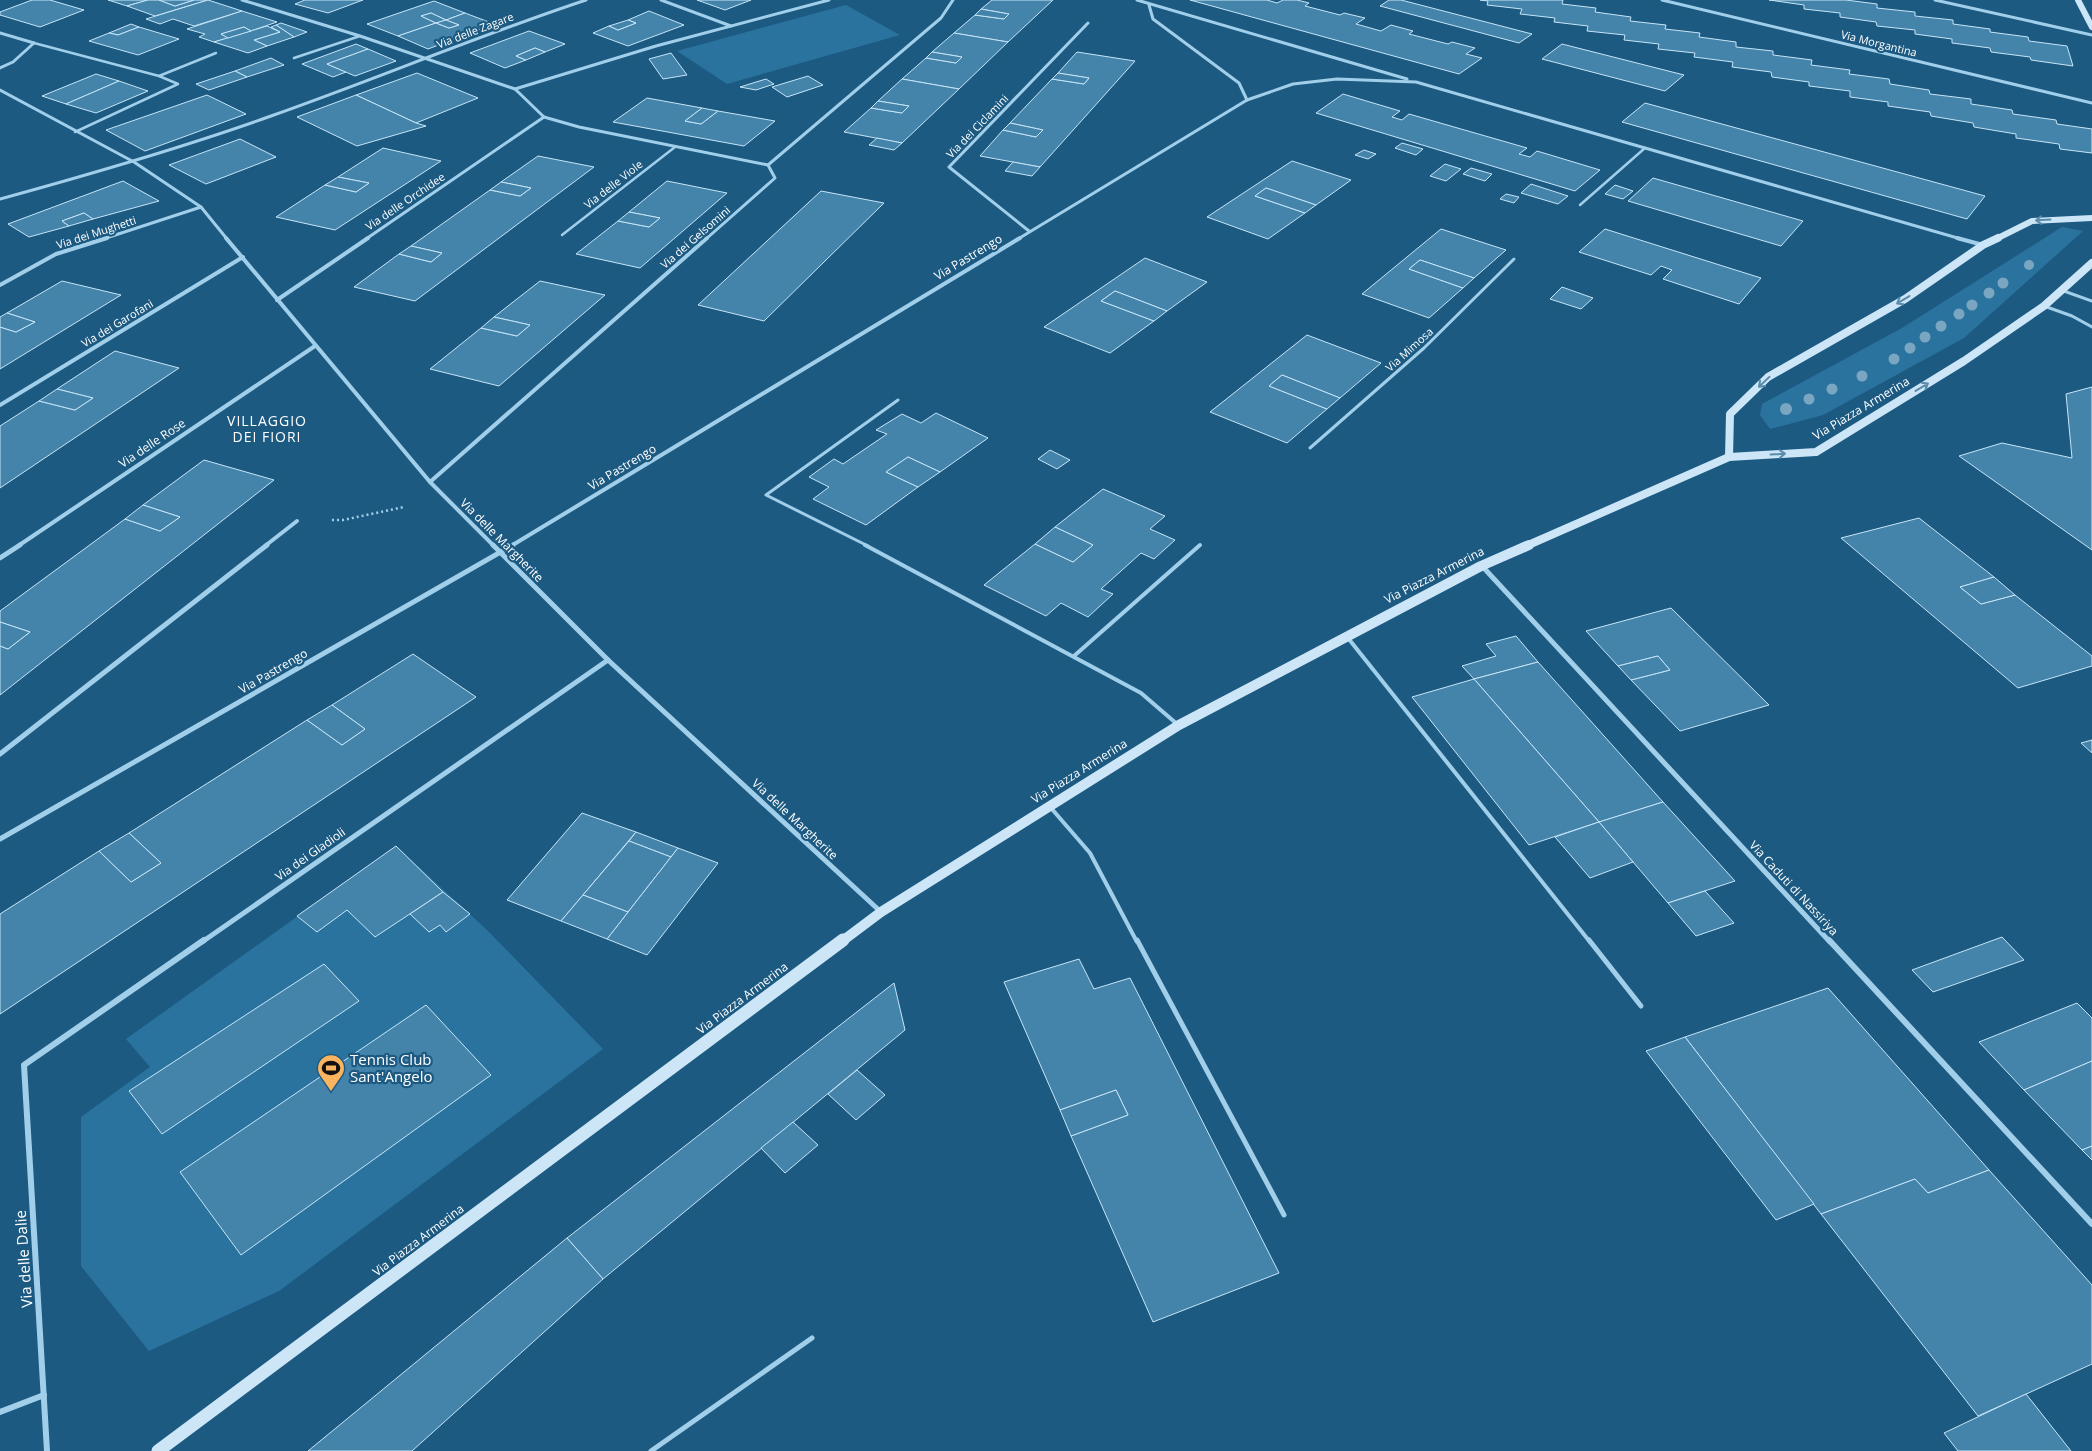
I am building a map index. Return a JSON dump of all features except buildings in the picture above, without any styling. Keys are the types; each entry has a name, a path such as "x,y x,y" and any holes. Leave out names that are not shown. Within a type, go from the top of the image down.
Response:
{"street":[{"path":"242,0 360,36 515,89 544,117 579,127 768,165 941,18 953,0"},
{"name":"Via delle Zagare","path":"0,200 134,162 270,116 525,20 586,0"},
{"path":"662,0 732,26"},
{"path":"515,89 656,46 829,0"},
{"path":"1137,0 1983,245"},
{"name":"Via Morgantina","path":"1662,0 2092,103"},
{"path":"1935,0 2092,36"},
{"path":"2078,0 2092,27"},
{"path":"1149,5 1153,19 1239,83 1247,100"},
{"name":"Via dei Ciclamini","path":"1029,231 949,167 1088,23"},
{"path":"0,33 34,44"},
{"path":"0,68 13,62 34,44"},
{"name":"Via Pastrengo","path":"0,839 499,553 1247,100 1292,84 1337,79 1416,82"},
{"name":"Via delle Margherite","path":"0,90 134,162 201,207 244,256 276,300 443,496 608,660 881,912"},
{"name":"Via delle Orchidee","path":"276,300 544,117"},
{"name":"Via dei Gelsomini","path":"430,482 775,178 768,165"},
{"name":"Via dei Mughetti","path":"0,285 56,254 201,207"},
{"path":"1729,457 1730,414 1768,377 1906,299 1983,245 2032,220 2092,218"},
{"name":"Via dei Garofani","path":"0,405 244,256"},
{"name":"Via Piazza Armerina","path":"158,1451 881,912 1179,725 1481,566 1729,457 1816,452 1964,361 2044,306 2092,262"},
{"name":"Via delle Rose","path":"0,558 315,346"},
{"path":"0,754 297,522"},
{"name":"Via Caduti di Nassiriya","path":"1481,566 2092,1224"},
{"name":"Via dei Gladioli","path":"24,1064 608,660"},
{"name":"Via delle Dalie","path":"24,1064 48,1451"},
{"path":"0,1412 44,1394"}],"lane":[{"path":"294,58 360,36"},
{"path":"34,44 158,76 178,84 75,132"},
{"path":"158,76 216,53"},
{"name":"Via delle Viole","path":"562,234 676,147"},
{"path":"1580,205 1645,148"},
{"name":"Via Mimosa","path":"1310,448 1424,348 1514,259"},
{"path":"2061,290 2092,301"},
{"path":"2044,306 2072,316 2092,327"},
{"path":"898,400 766,495 904,564 1141,693 1179,725"},
{"path":"1074,656 1200,545"},
{"path":"1346,637 1641,1006"},
{"path":"1049,806 1090,853 1284,1215"},
{"path":"651,1451 812,1338"}],"path":[{"path":"297,522 343,520 398,509 443,496"}],"shaded area":[{"path":"846,5 900,35 727,84 677,51"},
{"path":"2062,227 2083,231 1964,338 1823,415 1770,429 1760,415 1762,404 1902,328"},
{"name":"Tennis Club Sant'Angelo","path":"396,846 487,930 603,1049 279,1291 149,1351 81,1266 81,1117 150,1067 126,1039"}],"place":[{"name":"Tennis Club Sant'Angelo","path":"331,1092"}],"district":[{"name":"VILLAGGIO DEI FIORI","path":"267,428"}]}
